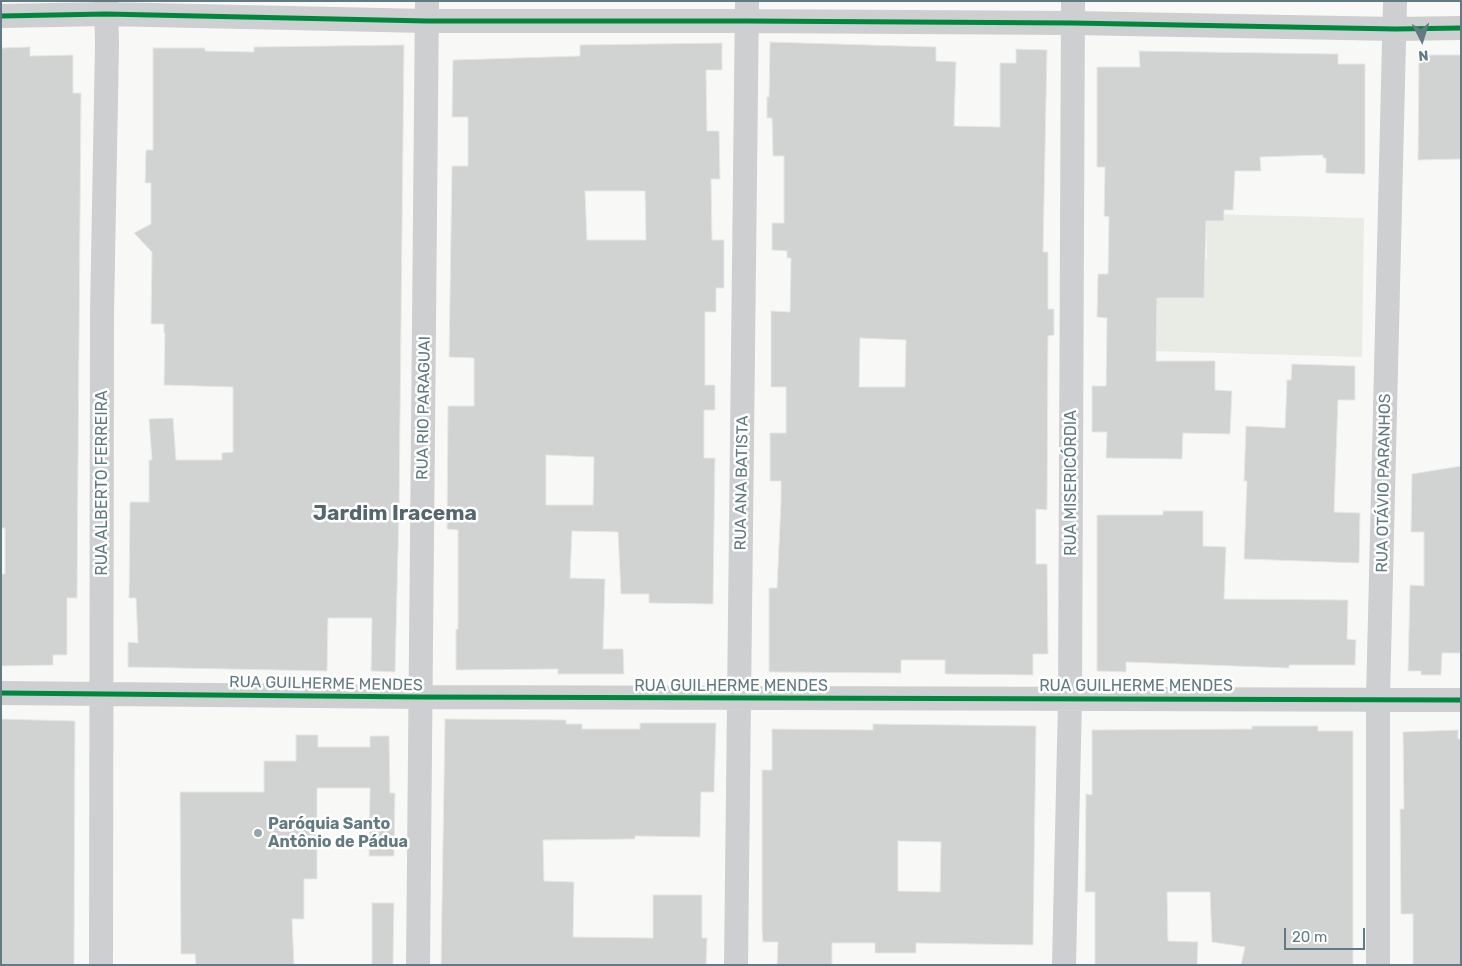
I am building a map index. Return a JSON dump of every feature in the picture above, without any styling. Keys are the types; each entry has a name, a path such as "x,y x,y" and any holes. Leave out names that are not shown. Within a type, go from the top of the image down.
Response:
{"street":[{"name":"RUA OTÁVIO PARANHOS","path":"1378,965 1378,698 1396,29 1395,1"},
{"path":"1,16 106,8 427,11 1073,12 1396,29 1461,28"},
{"name":"RUA ALBERTO FERREIRA","path":"101,965 102,313 106,8"},
{"name":"RUA RIO PARAGUAI","path":"418,965 427,11"},
{"name":"RUA ANA BATISTA","path":"736,965 747,11"},
{"name":"RUA MISERICÓRDIA","path":"1064,965 1070,699 1073,12"},
{"name":"RUA GUILHERME MENDES","path":"1,694 421,698 1378,698 1461,700"}],"shaded area":[{"path":"1206,214 1364,218 1362,357 1153,351 1150,289 1162,260 1207,259"}],"building":[{"path":"770,42 936,47 936,61 956,62 954,126 1000,127 1000,63 1016,63 1016,49 1047,50 1043,252 1048,252 1048,309 1054,309 1054,335 1048,336 1047,510 1036,509 1036,564 1047,564 1048,654 1033,654 1033,675 945,674 945,660 901,660 901,673 769,672 769,588 777,588 781,502 781,481 770,481 770,433 786,433 786,387 771,387 771,311 790,312 791,258 787,258 787,251 772,250 772,223 784,223 784,156 773,156 772,118 767,118 767,97 769,97","holes":["860,338 906,340 905,387 859,387"]},
{"path":"722,43 722,70 706,70 707,131 719,131 720,179 711,179 712,240 724,240 724,288 716,288 716,312 705,312 705,385 715,385 715,410 704,410 704,458 715,458 713,604 649,603 649,594 621,594 618,532 572,531 570,578 605,579 603,649 623,649 624,674 558,674 558,669 456,670 458,530 447,529 448,406 474,406 474,358 449,357 452,166 468,166 468,117 452,117 453,60 580,56 580,45","holes":["585,191 645,191 646,240 587,240","546,455 594,457 593,505 546,505"]},
{"path":"404,45 399,511 395,672 371,671 372,618 328,618 327,671 128,667 128,642 138,643 136,598 129,598 130,502 149,502 149,460 152,460 149,419 173,418 176,460 222,460 222,453 233,452 233,387 164,385 164,324 151,324 152,252 134,233 151,224 151,183 145,183 146,150 153,150 153,48 205,48 205,51 254,52 254,47"},
{"path":"30,47 30,56 73,55 73,93 81,93 77,598 67,598 67,655 53,655 53,665 1,666 1,574 5,574 5,528 1,528 1,48"},
{"path":"1139,51 1338,54 1338,64 1365,64 1365,174 1326,173 1326,158 1323,158 1323,155 1260,157 1261,171 1235,171 1233,210 1224,210 1224,221 1206,221 1204,298 1157,298 1156,361 1215,361 1215,390 1232,391 1230,434 1183,433 1182,459 1106,458 1107,432 1092,432 1092,386 1106,386 1107,318 1097,317 1098,274 1108,274 1109,217 1104,216 1105,167 1097,167 1097,67 1140,67"},
{"path":"1419,55 1461,55 1461,159 1418,160"},
{"path":"1292,364 1355,366 1355,400 1338,400 1334,512 1360,513 1359,563 1244,559 1247,481 1244,481 1246,426 1285,428 1287,380 1291,380"},
{"path":"1461,466 1461,653 1442,653 1441,675 1421,675 1421,671 1408,671 1410,585 1424,586 1424,532 1411,532 1412,474"},
{"path":"1163,511 1203,511 1203,546 1226,547 1224,599 1348,600 1347,639 1356,640 1355,665 1289,665 1289,668 1126,662 1126,672 1097,671 1097,515 1163,515"},
{"path":"1,719 75,721 74,965 1,965"},
{"path":"445,719 566,720 566,724 582,724 582,729 640,729 640,723 716,723 714,792 701,792 700,837 635,836 635,839 543,840 544,881 574,882 573,937 653,938 653,895 702,895 702,938 707,938 706,965 441,965"},
{"path":"873,724 1036,726 1033,945 916,943 916,953 875,953 875,943 832,943 832,965 777,965 778,942 763,942 762,930 762,770 772,770 772,729 873,730","holes":["898,841 941,842 940,892 898,891"]},
{"path":"1252,726 1318,726 1318,731 1353,731 1353,965 1241,965 1245,947 1212,942 1210,892 1167,892 1168,941 1198,942 1197,965 1095,965 1095,892 1085,892 1086,794 1092,795 1092,730 1252,729"},
{"path":"1458,730 1458,739 1461,739 1461,965 1413,965 1413,914 1401,914 1400,809 1404,809 1403,732"},
{"path":"296,735 318,735 318,747 370,747 370,736 389,736 390,793 395,793 394,856 369,856 370,788 317,788 317,879 304,879 304,919 292,919 294,965 196,965 195,954 181,954 180,792 264,792 264,761 296,761"},
{"path":"372,903 394,903 393,965 372,965"}],"cycle path":[{"path":"1,16 106,14 427,21 1073,23 1396,29 1461,28"},
{"path":"1,693 421,697 1461,700"}],"place":[{"name":"Paróquia Santo Antônio de Pádua","path":"258,833"}],"district":[{"name":"Jardim Iracema","path":"395,514"}]}
